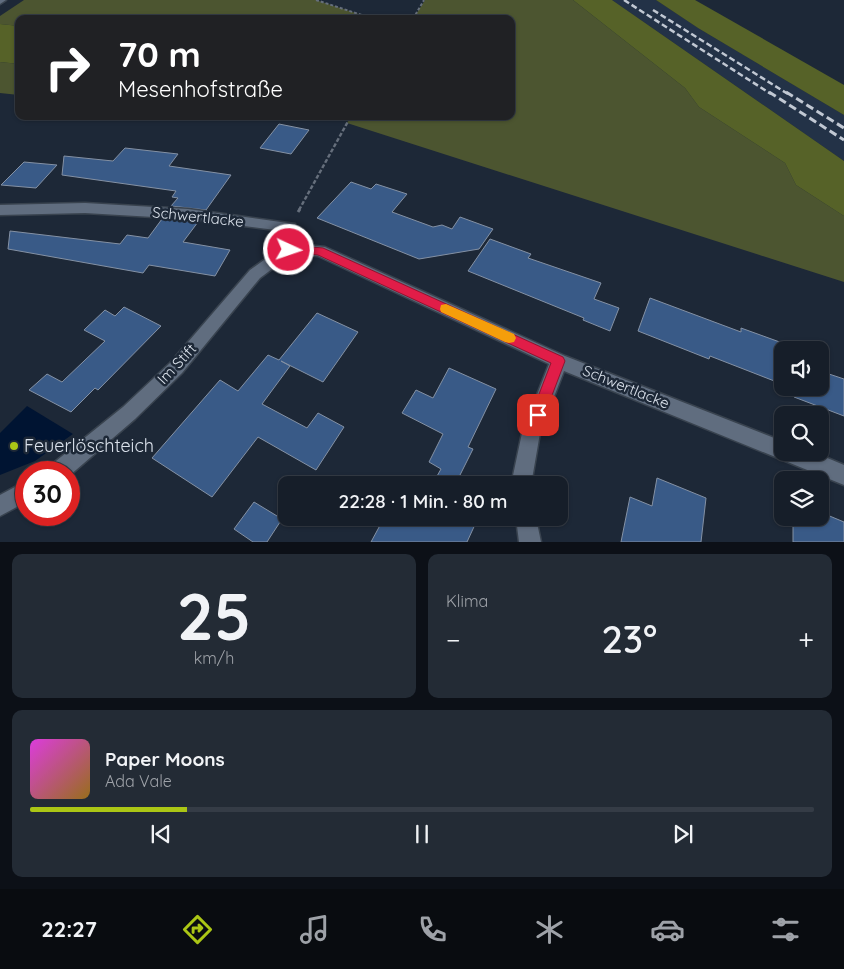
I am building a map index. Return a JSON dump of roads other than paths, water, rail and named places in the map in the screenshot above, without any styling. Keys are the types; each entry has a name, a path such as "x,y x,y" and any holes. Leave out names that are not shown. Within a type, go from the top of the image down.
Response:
{"street":[{"name":"Schwertlacke","path":"0,210 86,208 188,214 290,227 289,250 320,251 558,361 774,447"},
{"name":"Im Stift","path":"71,461 136,407 176,368 255,274 289,250"},
{"path":"523,476 531,433 558,361"},
{"path":"811,461 844,475"},
{"path":"0,506 15,497"},
{"path":"527,526 530,542"}],"railway":[{"path":"624,0 771,94"},
{"path":"653,10 788,94"},
{"path":"769,92 844,140"},
{"path":"786,92 844,128"}],"place":[{"name":"Feuerlöschteich","path":"14,446"}]}
